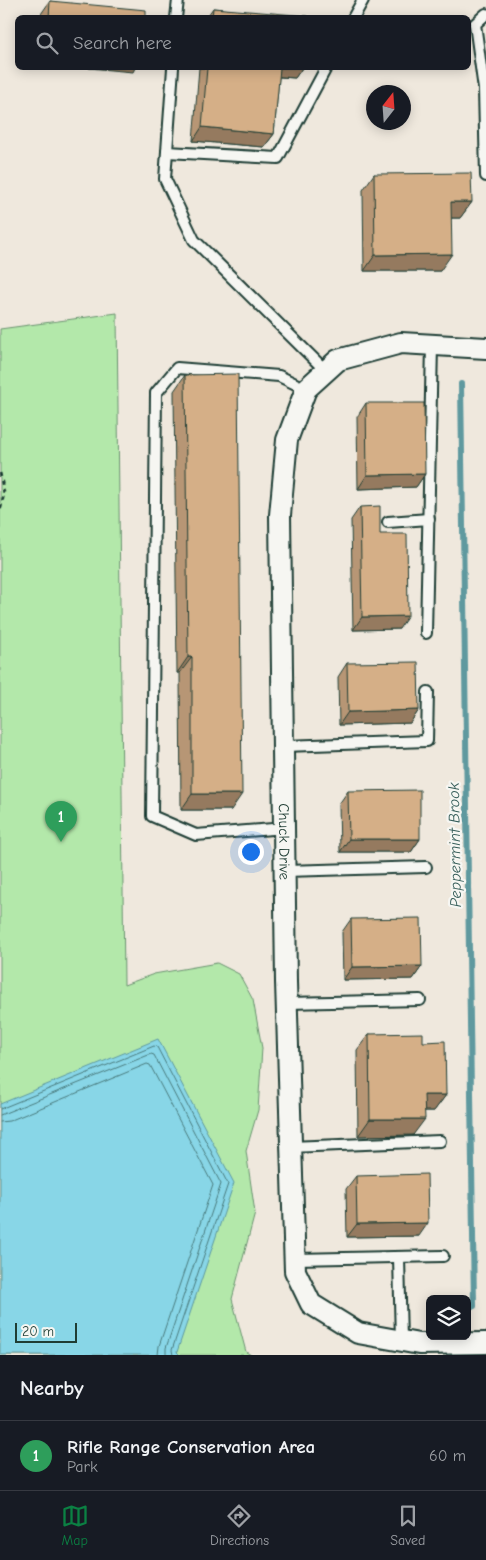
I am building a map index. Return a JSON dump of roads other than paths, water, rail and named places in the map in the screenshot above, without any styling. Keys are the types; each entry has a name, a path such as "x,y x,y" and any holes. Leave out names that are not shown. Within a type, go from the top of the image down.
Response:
{"street":[{"name":"Chuck Drive","path":"486,348 401,343 338,360 306,390 287,440 280,515 287,1003 295,1271 311,1304 358,1333 419,1344 486,1343"}],"lane":[{"path":"176,15 178,0"},
{"path":"354,15 362,0"},
{"path":"486,14 475,24 485,89 486,176"},
{"path":"173,70 165,179 194,240 326,371"},
{"path":"167,152 278,158 325,70"},
{"path":"426,633 432,345"},
{"path":"285,828 196,835 152,816 156,393 177,368 280,376 306,390"},
{"path":"388,522 429,519"},
{"path":"284,746 427,741 428,692"},
{"path":"285,871 426,867"},
{"path":"287,1003 420,1000"},
{"path":"290,1147 440,1141"},
{"path":"295,1259 443,1256"},
{"path":"399,1257 401,1341"}],"water":[{"path":"158,1039 234,1183 177,1352 180,1355 0,1355 0,1104"}],"waterway":[{"name":"Peppermint Brook","path":"461,384 474,1306"}],"place":[{"name":"Rifle Range Conservation Area","path":"61,842"}]}
